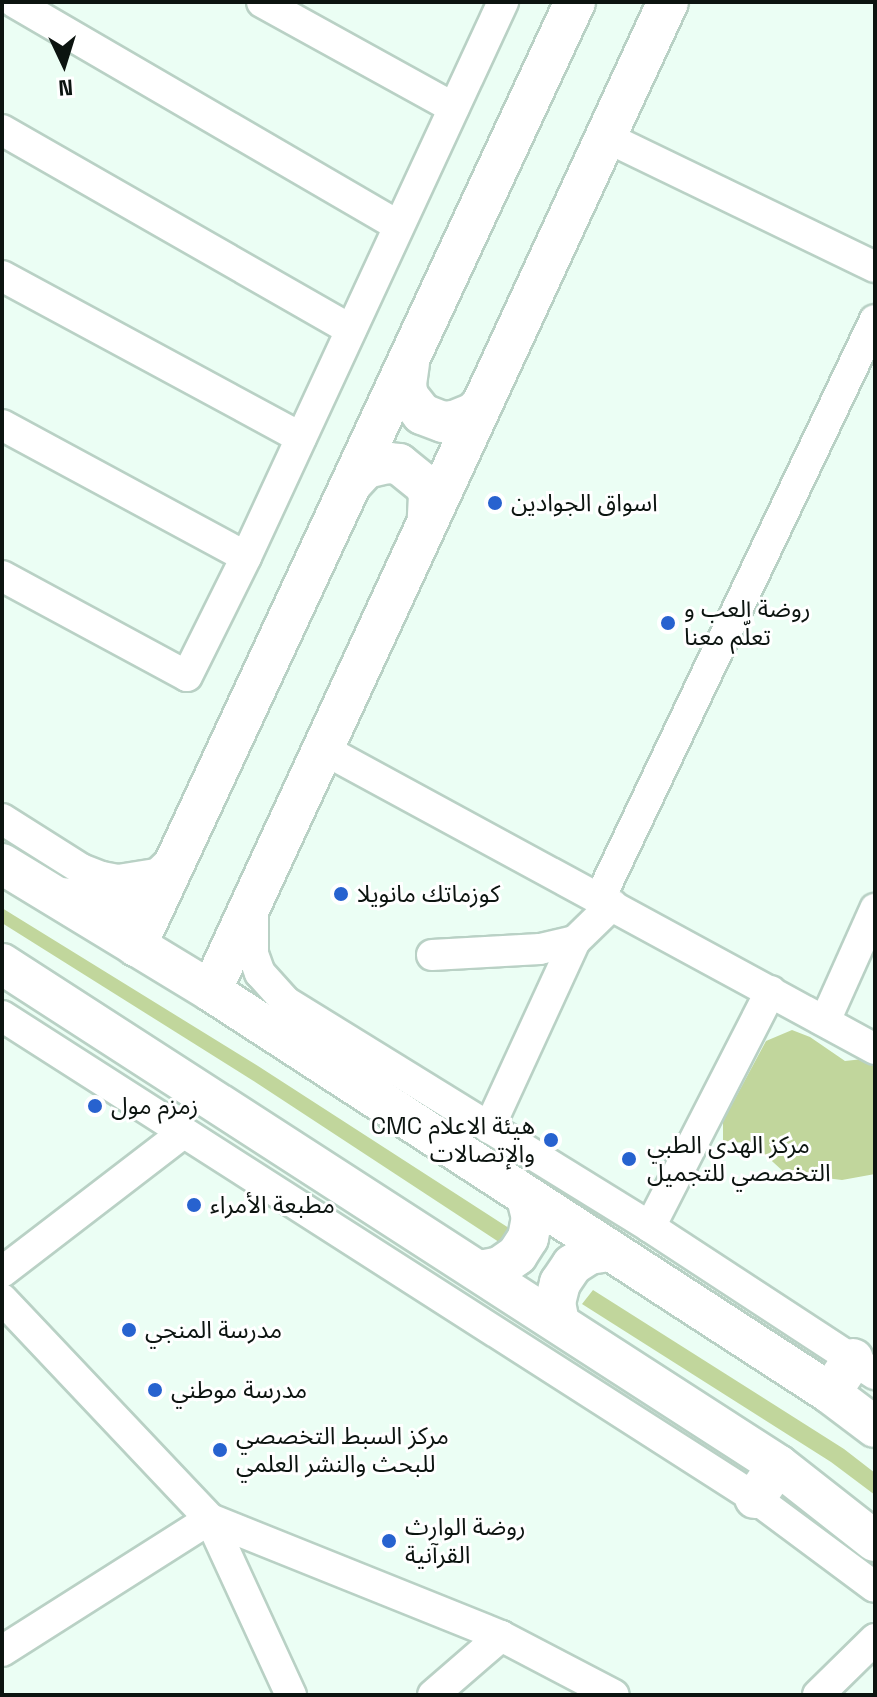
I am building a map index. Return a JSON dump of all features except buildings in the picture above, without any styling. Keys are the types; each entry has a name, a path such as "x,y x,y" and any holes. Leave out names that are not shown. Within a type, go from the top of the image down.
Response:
{"main road":[{"path":"136,946 575,2"},
{"path":"211,991 668,2"},
{"path":"409,363 406,374 408,396 422,414 454,421 474,413 482,404"},
{"path":"351,484 366,468 399,464 418,476 425,485 429,495 428,517"},
{"path":"2,864 211,991 830,1393 875,1427"},
{"path":"57,897 101,902 127,898 150,888 172,866"},
{"path":"254,897 244,945 247,978 258,1008 292,1044"},
{"path":"2,964 778,1465 875,1541"},
{"path":"480,1271 500,1267 517,1255 528,1238 532,1218 527,1198"},
{"path":"559,1323 555,1303 560,1283 572,1265 589,1254 609,1251"},
{"path":"830,1393 864,1366"},
{"path":"755,1498 778,1465"}],"street":[{"path":"14,2 399,226"},
{"path":"262,2 454,108"},
{"path":"2,576 187,676 246,557 501,3"},
{"path":"2,130 351,330"},
{"path":"606,137 875,267"},
{"path":"2,276 301,438"},
{"path":"489,1128 575,941 606,902 875,320"},
{"path":"2,425 246,557"},
{"path":"323,749 875,1049"},
{"path":"2,819 81,869 102,877 140,879 172,866"},
{"path":"254,897 253,954 271,988 286,1002 650,1227 864,1366"},
{"path":"825,1021 875,909"},
{"path":"432,955 540,949 575,941"},
{"path":"650,1227 771,991"},
{"path":"2,1016 755,1498 875,1587"},
{"path":"2,1272 183,1133"},
{"path":"2,1299 210,1519 291,1695"},
{"path":"210,1519 501,1636 614,1695"},
{"path":"2,1651 210,1519"},
{"path":"433,1695 501,1636"},
{"path":"818,1695 875,1639"}],"green space":[{"path":"2,908 258,1066 515,1232 505,1246 252,1080 2,923"},
{"path":"792,1030 810,1037 845,1061 863,1059 875,1065 875,1174 842,1180 785,1173 751,1142 723,1143 723,1121 766,1041"},
{"path":"593,1290 844,1449 875,1473 875,1495 831,1462 582,1304"}],"place":[{"name":"اسواق الجوادين","path":"495,503"},
{"name":"روضة إلعب و تعلّم معنا","path":"668,623"},
{"name":"كوزماتك مانويلا","path":"341,894"},
{"name":"زمزم مول","path":"95,1106"},
{"name":"CMC هيئة الاعلام والإتصالات","path":"551,1140"},
{"name":"مركز الهدى الطبي التخصصي للتجميل","path":"629,1159"},
{"name":"مطبعة الأمراء","path":"194,1205"},
{"name":"مدرسة المنجي","path":"129,1330"},
{"name":"مدرسة موطني","path":"155,1390"},
{"name":"مركز السبط التخصصي للبحث والنشر العلمي","path":"220,1450"},
{"name":"روضة الوارث القرآنية","path":"389,1541"}]}
